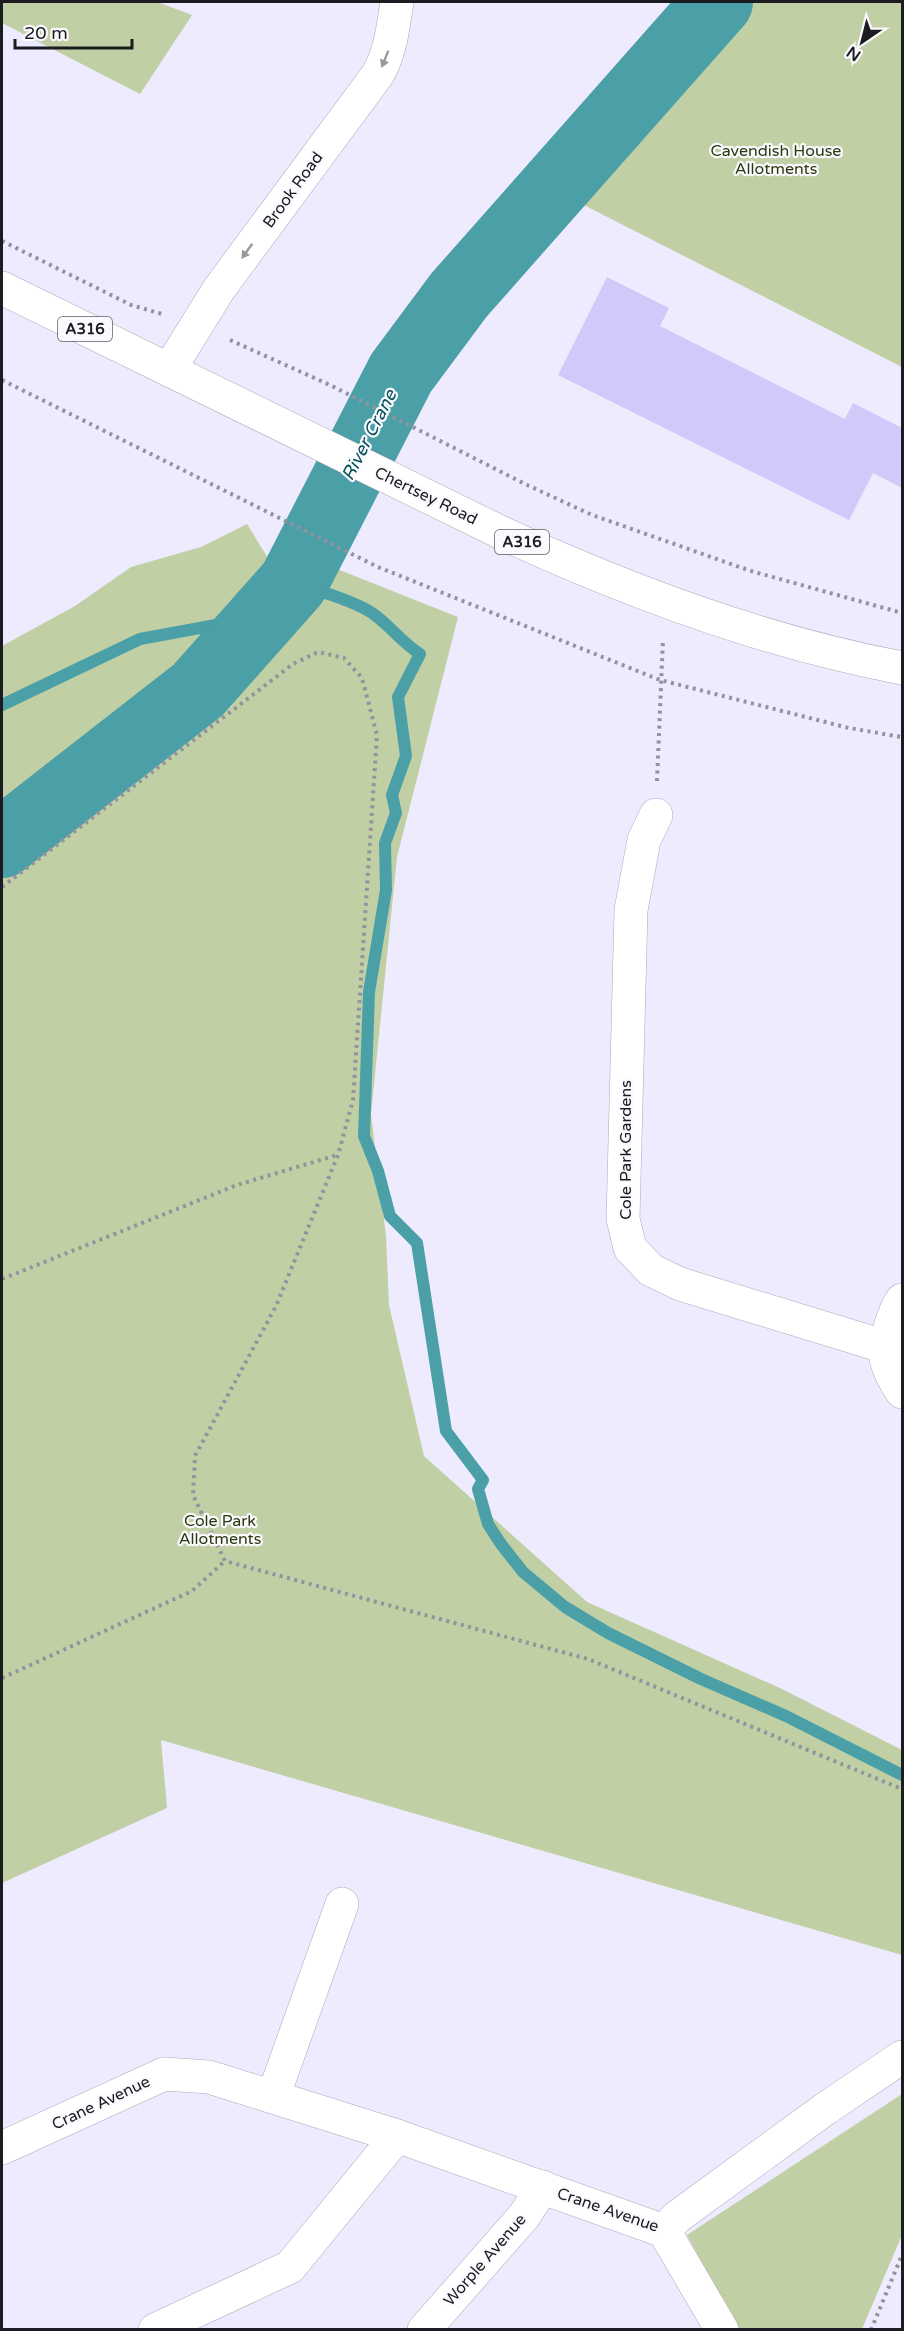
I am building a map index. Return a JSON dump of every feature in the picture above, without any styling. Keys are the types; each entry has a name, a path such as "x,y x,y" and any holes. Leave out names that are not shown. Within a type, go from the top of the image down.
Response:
{"main road":[{"name":"Brook Road","path":"169,370 219,289 378,74 388,53 397,2"},
{"name":"Chertsey Road","path":"2,288 546,553 666,602 814,648 903,668"},
{"name":"Cole Park Gardens","path":"656,815 644,840 631,910 623,1219 630,1248 651,1270 680,1284 886,1347"},
{"path":"903,1300 897,1307 886,1347 886,1358 903,1392"},
{"path":"273,2097 342,1904"},
{"name":"Crane Avenue","path":"2,2148 164,2074 208,2077 397,2136 664,2231 678,2217 825,2109 903,2057"},
{"path":"155,2330 291,2267 397,2136"},
{"name":"Worple Avenue","path":"424,2330 524,2216 543,2187"},
{"path":"664,2231 712,2326"}],"path":[{"path":"2,380 378,567 660,681 849,728 903,737"},
{"path":"330,385 407,422 525,484 592,515 751,571 903,613"},
{"path":"656,815 660,681 666,602"},
{"path":"2,887 293,664 318,652 344,658 362,678 377,735 353,1100 338,1155 276,1306 195,1456 193,1495 225,1561 588,1659 903,1790"},
{"path":"2,1279 237,1185 338,1155"},
{"path":"2,1677 192,1591 225,1561"},
{"path":"872,2330 903,2255"}],"green space":[{"path":"2,2 157,2 192,15 140,94 2,23"},
{"name":"Cavendish House Allotments","path":"679,2 902,2 902,367 572,199 710,43 698,44 680,17"},
{"name":"Cole Park Allotments","path":"247,524 298,607 332,567 458,617 397,857 371,1114 386,1236 389,1305 424,1456 587,1602 782,1689 902,1750 902,1955 161,1740 167,1808 2,1883 2,872 212,702 2,827 2,646 75,606 131,567 201,547"},
{"path":"902,2094 902,2235 862,2329 738,2329 687,2235"}],"building":[{"path":"607,277 669,308 660,326 845,419 853,403 902,428 902,488 873,473 849,520 558,375"}],"waterway":[{"name":"River Crane","path":"2,843 198,690 293,583 401,373 459,295 718,2"},
{"path":"293,583 369,611 420,654 398,697 406,756 392,795 396,813 385,843 386,890 369,992 364,1136 378,1171 390,1216 417,1243 446,1431 483,1480 478,1489 488,1524 523,1572 565,1607 608,1633 701,1679 786,1716 902,1775"},
{"path":"2,705 140,639 216,625 250,631"}]}
